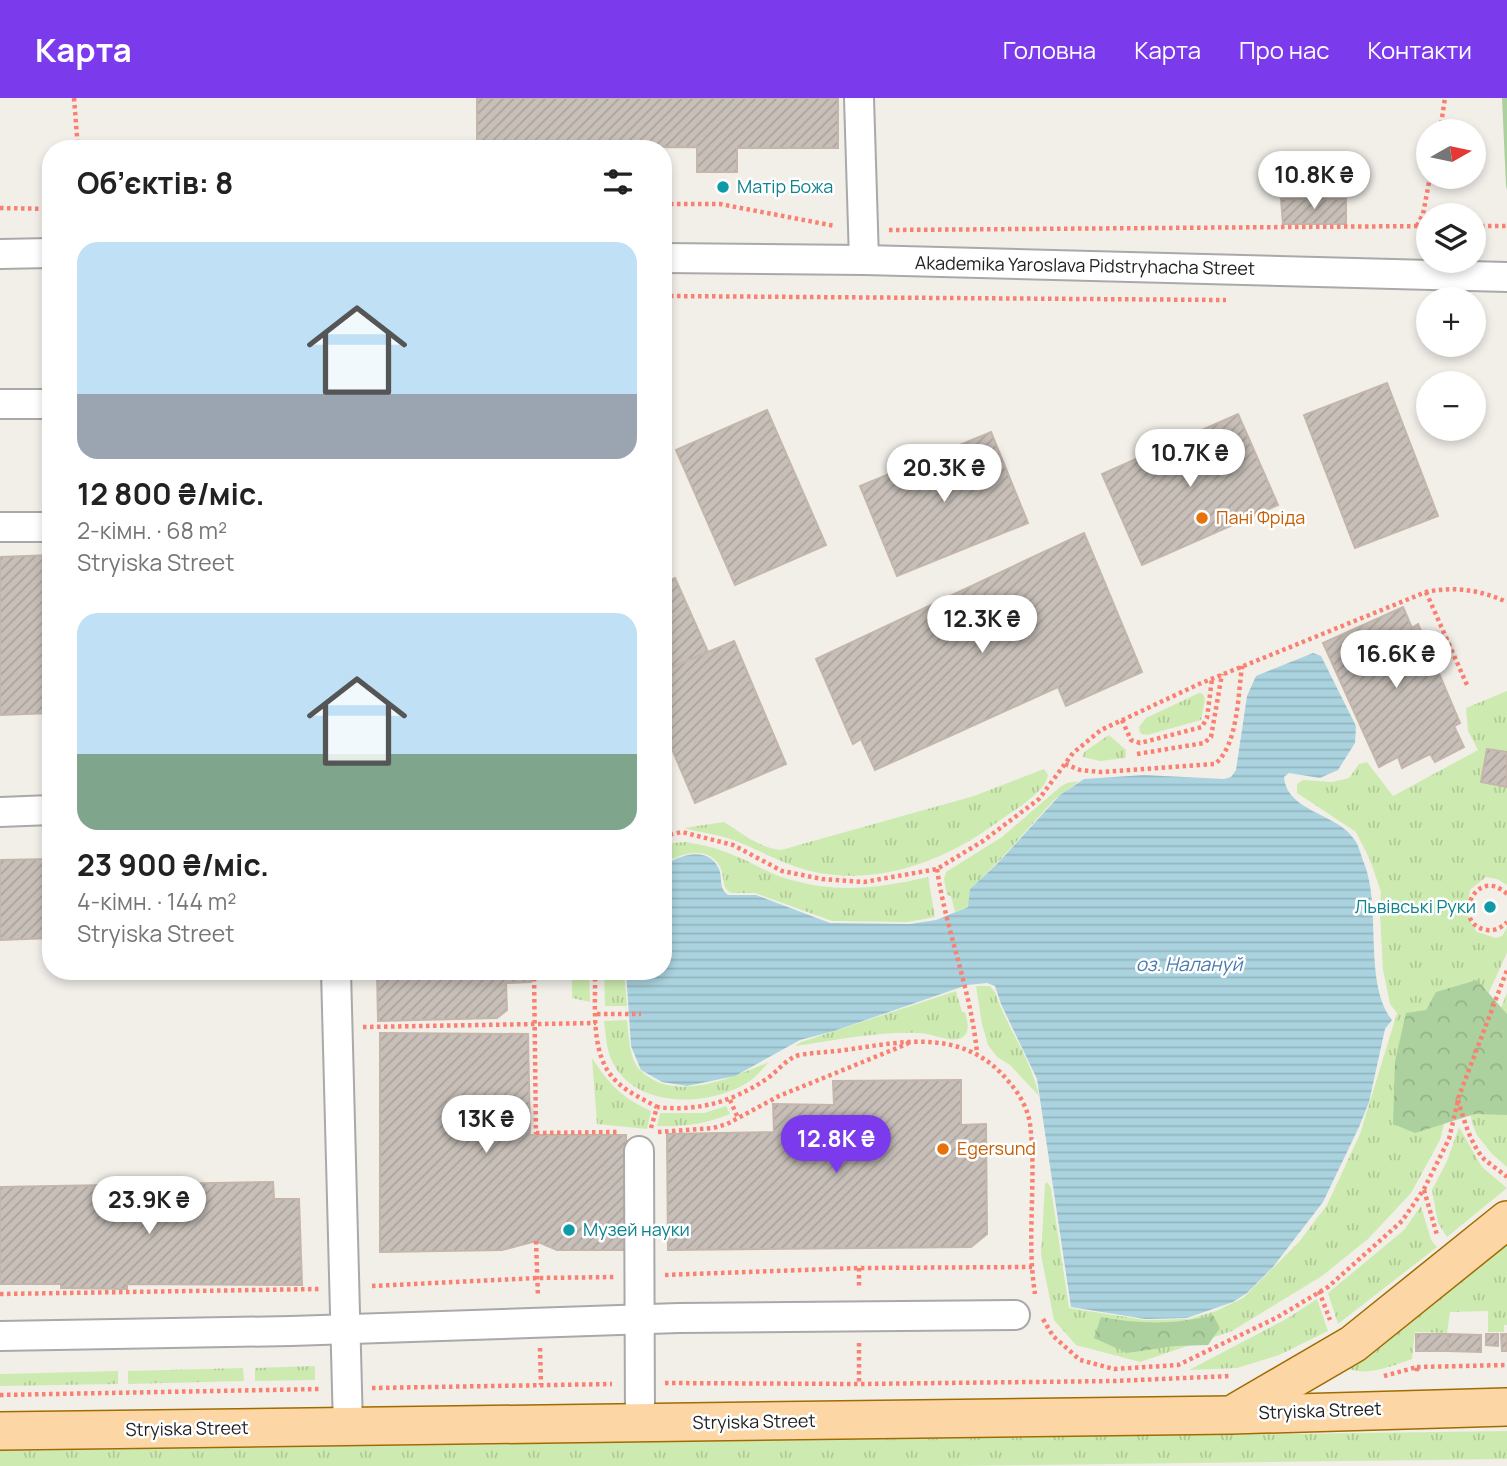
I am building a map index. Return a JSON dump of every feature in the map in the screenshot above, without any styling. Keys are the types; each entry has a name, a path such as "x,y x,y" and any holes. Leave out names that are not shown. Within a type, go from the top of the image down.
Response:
{"main road":[{"path":"1231,1415 1353,1344 1507,1220"},
{"name":"Stryiska Street","path":"0,1431 1231,1415 1507,1407"}],"street":[{"path":"859,98 864,260"},
{"path":"0,254 42,253"},
{"name":"Akademika Yaroslava Pidstryhacha Street","path":"672,258 864,260 1507,277"},
{"path":"0,404 42,404"},
{"path":"0,527 42,527"},
{"path":"0,811 42,810"},
{"path":"336,980 348,1427"},
{"path":"640,1424 639,1276 644,1142"},
{"path":"0,1336 1031,1311"}],"path":[{"path":"74,98 77,140"},
{"path":"1442,119 1445,98"},
{"path":"672,204 720,204 863,230 1416,226"},
{"path":"0,208 42,209"},
{"path":"1486,226 1507,226"},
{"path":"672,296 1236,301"},
{"path":"672,834 682,832 733,845 782,871 822,879 864,882 937,869 983,841 1039,799 1065,764 1090,738 1122,720 1222,674 1426,592 1463,588 1492,595 1507,602"},
{"path":"1426,592 1467,685"},
{"path":"1065,764 1080,770 1101,772 1215,764 1230,745 1242,666"},
{"path":"1137,754 1204,743 1211,737 1222,674"},
{"path":"1122,720 1131,740 1140,743 1202,727 1207,718 1212,679"},
{"path":"937,869 941,895 974,1023 977,1053"},
{"path":"1507,894 1495,886 1481,888 1468,904 1471,919 1482,928 1497,929 1507,922"},
{"path":"595,980 598,1044 603,1063 615,1080 657,1107 703,1107 730,1100 769,1077 793,1057 910,1040 934,1042 977,1053 1002,1073 1018,1093 1030,1122 1031,1311 1053,1336 1080,1360 1114,1369 1178,1365 1276,1318 1328,1287 1402,1221 1424,1189 1449,1139 1458,1099 1507,970"},
{"path":"534,980 536,1134 644,1142 713,1128 779,1096 907,1044 910,1040"},
{"path":"597,1014 642,1014"},
{"path":"337,1027 597,1023"},
{"path":"366,1027 366,1041"},
{"path":"1458,1099 1464,1122 1475,1146 1484,1158 1507,1177"},
{"path":"730,1100 738,1118"},
{"path":"644,1142 657,1107"},
{"path":"1424,1189 1433,1225 1441,1241"},
{"path":"536,1241 537,1278"},
{"path":"372,1273 372,1287 537,1278 859,1268 1032,1267"},
{"path":"0,1294 317,1289"},
{"path":"1319,1291 1333,1329"},
{"path":"1417,1367 1507,1365"},
{"path":"1146,1367 1147,1380"},
{"path":"657,1383 859,1384 1147,1380 1236,1376"},
{"path":"0,1395 618,1384"}],"green space":[{"path":"1502,98 1507,98 1507,190 1506,186"},
{"path":"1507,691 1507,885 1486,877 1470,890 1468,907 1471,922 1477,932 1496,938 1502,936 1507,928 1507,953 1465,1044 1440,1140 1411,1193 1368,1239 1322,1276 1232,1331 1140,1362 1076,1345 1054,1320 1041,1255 1047,1182 1051,1188 1069,1308 1145,1320 1189,1319 1216,1311 1243,1298 1299,1242 1327,1205 1360,1134 1397,1013 1390,1004 1383,970 1381,892 1370,860 1356,832 1297,793 1297,784 1303,780 1332,782 1349,778 1359,764 1367,762 1393,796 1478,750 1468,731 1466,708"},
{"path":"1199,693 1203,694 1205,699 1201,720 1147,735 1140,733 1139,727 1146,718"},
{"path":"1109,735 1126,750 1125,758 1100,761 1083,757 1084,752"},
{"path":"1044,769 1048,775 1046,781 1035,794 978,835 934,859 885,873 860,876 810,871 730,839 684,828 724,822 758,843 781,850 974,796"},
{"path":"1079,781 1054,800 970,889 970,902 967,907 955,912 951,896 947,895 944,879 946,872 1002,837 1060,787"},
{"path":"686,842 722,850 781,877 824,887 858,888 928,877 935,917 908,922 832,921 755,893 731,893 724,885 721,869 716,861 710,856 695,853 672,860 672,843"},
{"path":"572,980 589,980 590,1002 572,998"},
{"path":"604,980 625,980 627,1006 605,1006"},
{"path":"1477,980 1507,1014 1507,1115 1475,1114 1415,1133 1393,1124 1395,1061 1406,1013 1426,1010 1436,992"},
{"path":"976,986 990,986 995,992 1030,1069 1039,1096 1010,1065 997,1057 988,1045"},
{"path":"956,991 968,1025 967,1032 959,1039 921,1033 890,1033 795,1046 801,1042"},
{"path":"1507,993 1507,1167 1477,1135 1472,1123 1467,1092"},
{"path":"627,1020 630,1047 637,1066 655,1081 671,1086 687,1087 722,1080 769,1062 754,1078 720,1095 699,1099 658,1096 640,1090 624,1079 613,1063 604,1021"},
{"path":"592,1058 617,1089 651,1111 647,1129 597,1124"},
{"path":"726,1106 730,1114 712,1120 657,1126 660,1113 704,1113"},
{"path":"1459,1127 1482,1167 1507,1188 1447,1237 1438,1223 1432,1190 1447,1161"},
{"path":"1421,1206 1431,1240 1437,1247 1338,1324 1328,1293 1404,1230"},
{"path":"1507,1243 1507,1325 1504,1325 1504,1332 1488,1332 1488,1311 1450,1312 1447,1333 1415,1332 1412,1359 1371,1371 1346,1368"},
{"path":"1317,1299 1328,1331 1279,1355 1237,1368 1189,1370 1288,1318"},
{"path":"1213,1315 1220,1328 1208,1345 1175,1346 1127,1353 1094,1338 1101,1317 1157,1322 1186,1321"},
{"path":"315,1366 315,1380 255,1381 255,1368"},
{"path":"243,1368 244,1381 128,1384 128,1371"},
{"path":"118,1371 118,1384 0,1386 0,1374"},
{"path":"1507,1431 1507,1459 956,1466 0,1466 0,1451"}],"water":[{"name":"оз. Налануй","path":"1313,653 1321,656 1356,726 1355,743 1338,770 1320,778 1289,773 1284,777 1287,789 1294,798 1346,830 1357,844 1369,881 1372,901 1378,986 1383,1004 1392,1020 1385,1029 1369,1102 1323,1202 1273,1267 1247,1293 1233,1302 1187,1318 1145,1319 1071,1307 1037,1079 995,986 987,983 967,985 800,1040 735,1076 687,1086 662,1082 641,1070 631,1046 627,980 672,980 672,861 693,854 708,857 719,869 722,886 728,895 756,895 830,923 910,924 936,920 968,907 970,889 998,863 1060,795 1084,779 1144,775 1224,779 1231,777 1236,770 1247,696 1256,676"}],"building":[{"path":"477,98 838,98 838,148 737,148 737,172 697,172 697,147 672,147 672,140 477,140"},
{"path":"1281,199 1346,199 1346,224 1283,224"},
{"path":"1387,383 1438,516 1355,548 1304,415"},
{"path":"767,410 826,545 735,585 676,450"},
{"path":"1238,414 1278,505 1142,565 1102,474"},
{"path":"991,432 1028,523 897,576 860,486"},
{"path":"1084,533 1142,672 1066,706 1058,687 875,770 861,739 853,744 816,659"},
{"path":"42,555 42,713 0,715 0,557"},
{"path":"675,578 708,652 672,667 672,579"},
{"path":"1403,607 1412,628 1418,624 1460,723 1454,726 1464,747 1435,762 1430,754 1402,768 1398,757 1379,767 1323,643"},
{"path":"734,641 786,764 695,803 672,749 672,667"},
{"path":"1487,749 1507,752 1507,787 1481,782"},
{"path":"42,859 42,938 0,940 0,860"},
{"path":"377,980 531,980 506,983 507,1010 497,1018 378,1021"},
{"path":"380,1033 528,1034 530,1135 626,1135 626,1250 557,1250 536,1241 502,1250 380,1252"},
{"path":"961,1080 961,1125 986,1124 987,1234 971,1247 668,1250 667,1134 774,1132 773,1104 834,1105 833,1081"},
{"path":"273,1182 274,1199 299,1199 302,1285 127,1284 127,1289 61,1288 61,1284 0,1284 0,1187"},
{"path":"1416,1334 1448,1334 1448,1351 1416,1351"},
{"path":"1448,1334 1481,1335 1481,1352 1448,1351"},
{"path":"1486,1334 1498,1334 1498,1346 1486,1345"},
{"path":"1501,1334 1507,1334 1507,1351 1502,1351"}],"place":[{"name":"Матір Божа","path":"723,187"},
{"name":"Пані Фріда","path":"1202,518"},
{"name":"Львівські Руки","path":"1490,907"},
{"name":"Egersund","path":"943,1149"},
{"name":"Музей науки","path":"569,1230"}]}
